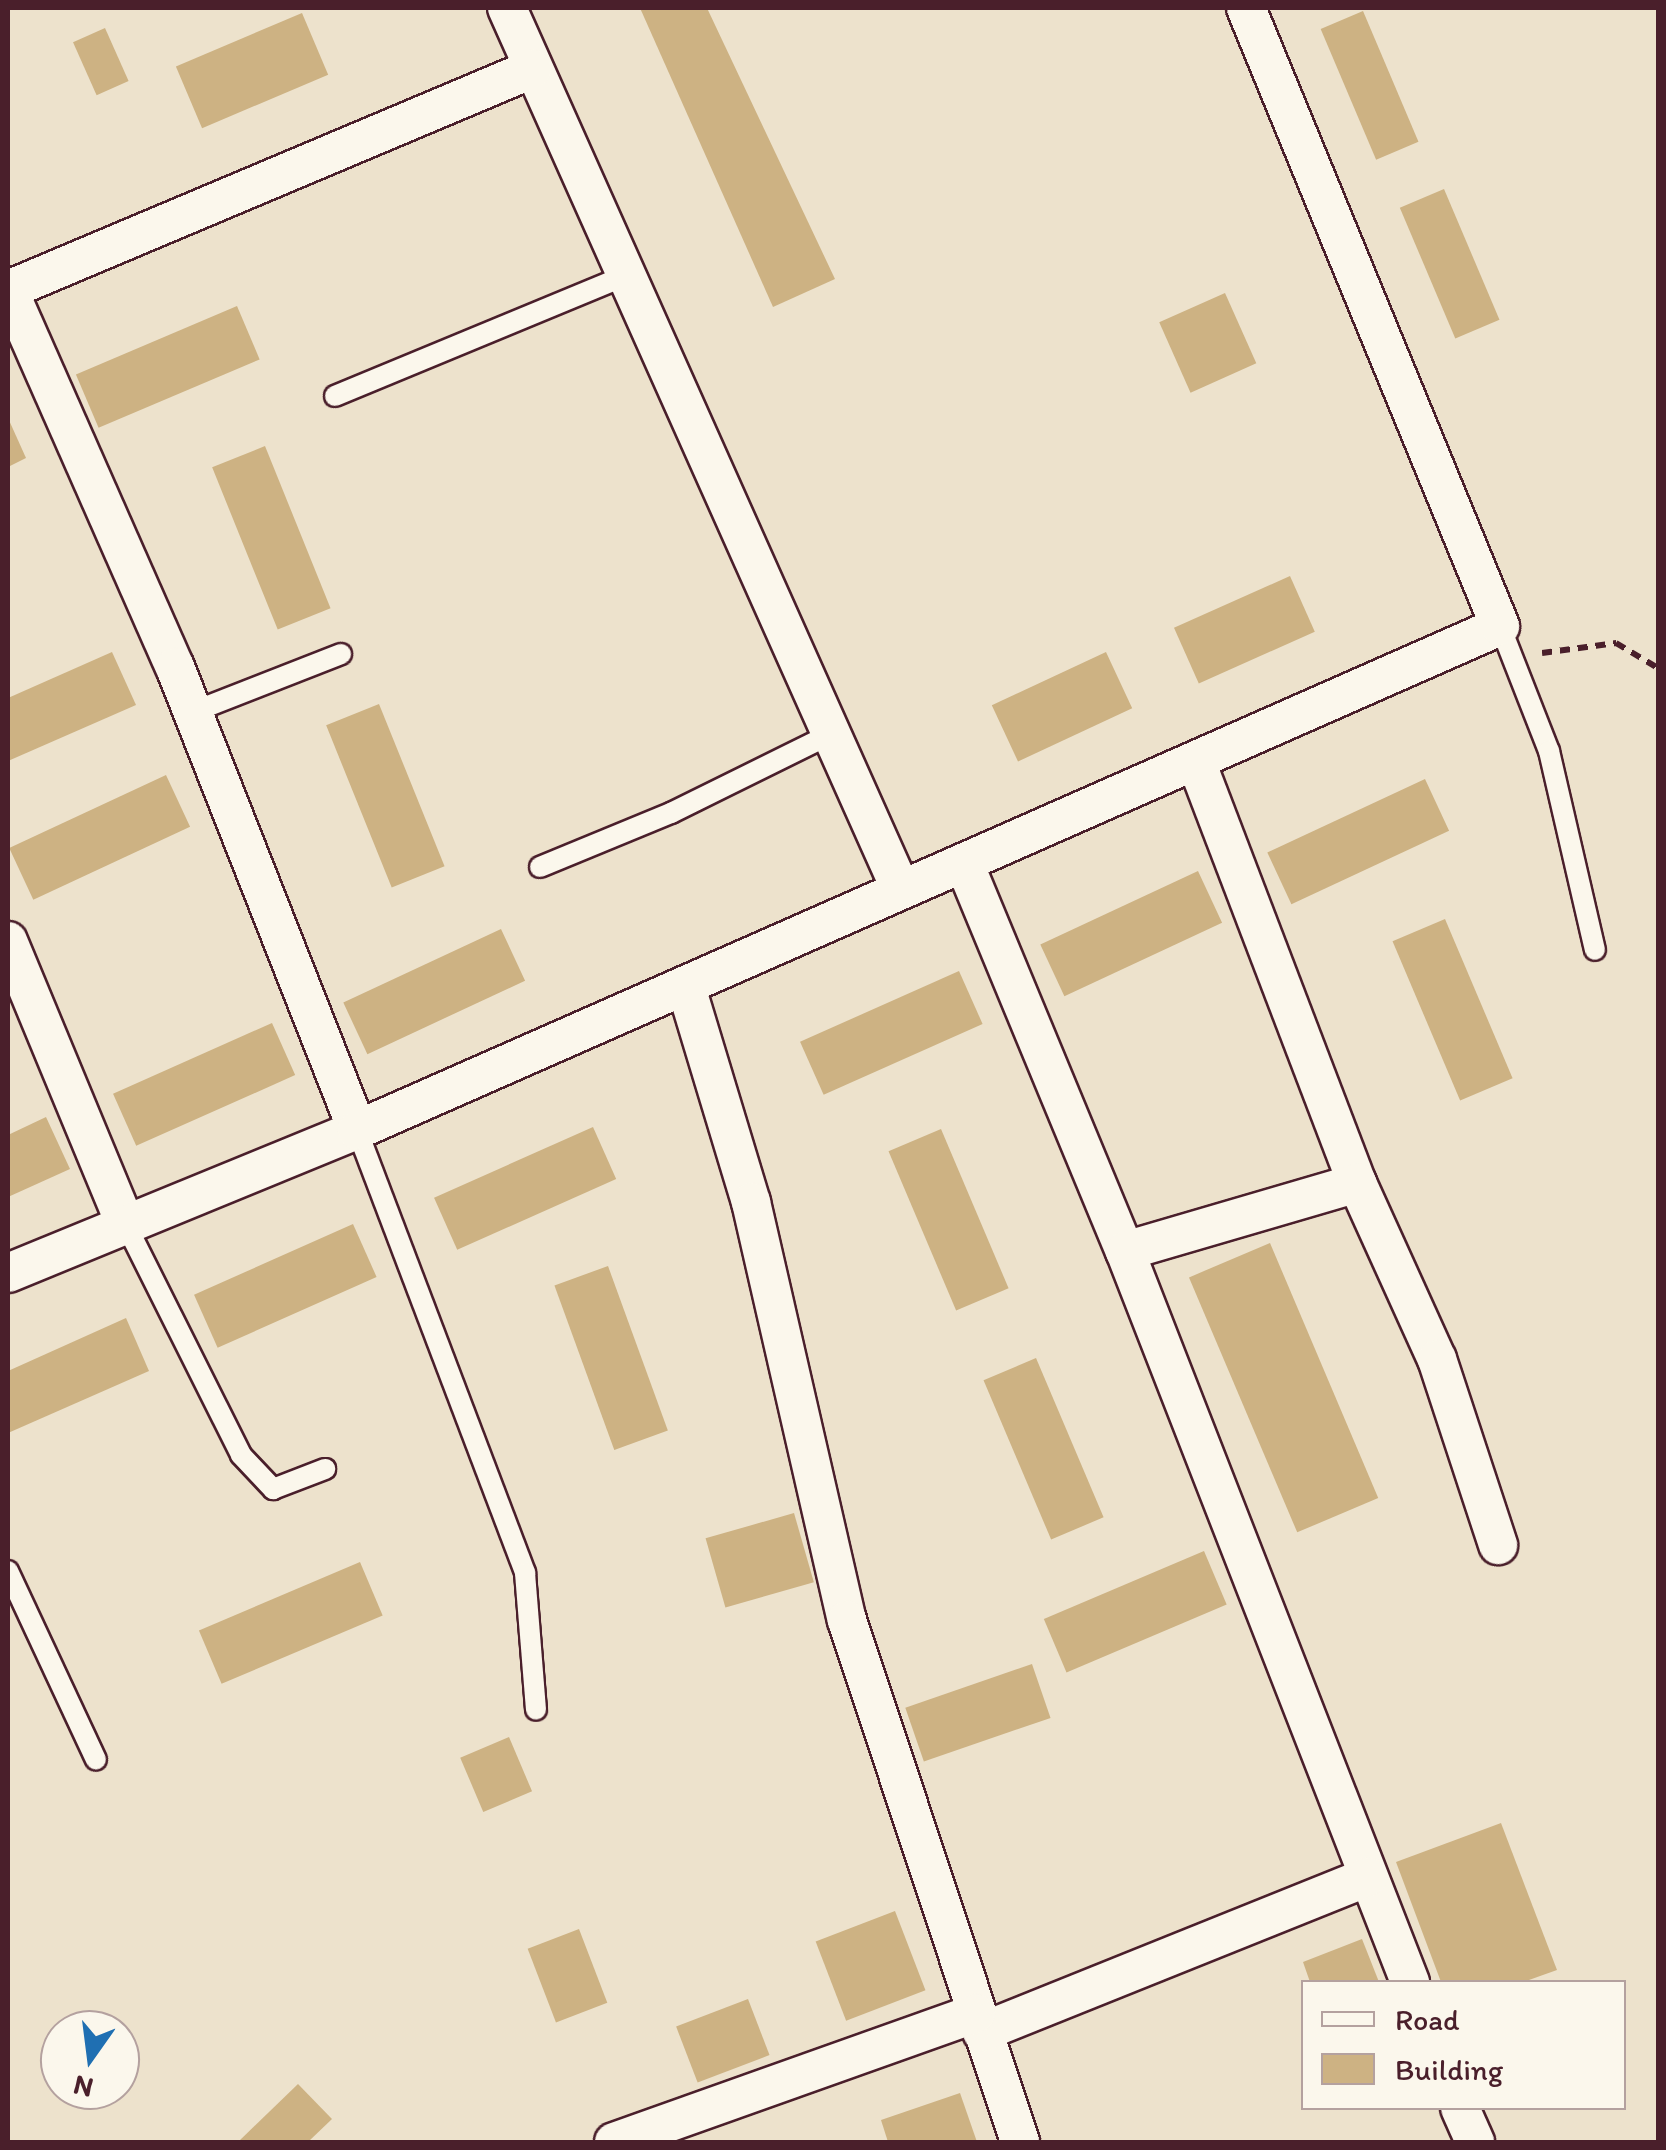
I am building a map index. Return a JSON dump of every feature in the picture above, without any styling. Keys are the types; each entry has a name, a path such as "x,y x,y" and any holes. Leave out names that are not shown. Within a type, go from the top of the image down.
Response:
{"street":[{"path":"506,8 901,890"},
{"path":"8,1273 357,1130 1197,764 1506,640 1246,8"},
{"path":"357,1130 192,712 8,290 532,68"},
{"path":"1197,764 1358,1183 1437,1358 1498,1545"},
{"path":"964,864 1125,1252 1409,1980"},
{"path":"8,941 125,1223"},
{"path":"686,987 750,1202 846,1620 1020,2142"},
{"path":"1125,1252 1358,1183"},
{"path":"614,2142 979,2023 1368,1877"},
{"path":"1461,2110 1475,2142"}],"lane":[{"path":"335,396 624,276"},
{"path":"1506,640 1549,750 1595,950"},
{"path":"192,712 341,654"},
{"path":"540,868 671,813 831,734"},
{"path":"357,1130 525,1573 536,1710"},
{"path":"125,1223 240,1455 272,1489 325,1469"},
{"path":"8,1571 96,1760"}],"path":[{"path":"1506,640 1564,654 1616,642 1658,668"}],"building":[{"path":"640,8 707,8 835,279 773,307"},
{"path":"1363,11 1418,142 1376,160 1321,29"},
{"path":"302,13 328,75 202,128 176,67"},
{"path":"105,28 129,81 97,95 73,42"},
{"path":"1444,189 1499,320 1455,338 1400,208"},
{"path":"1225,293 1256,363 1191,393 1159,322"},
{"path":"237,306 260,359 99,428 76,374"},
{"path":"8,418 26,458 8,467"},
{"path":"265,446 331,608 278,630 212,467"},
{"path":"1290,576 1315,632 1199,683 1174,628"},
{"path":"112,652 136,705 8,761 8,698"},
{"path":"1106,652 1132,708 1018,761 992,705"},
{"path":"379,704 445,866 392,888 326,725"},
{"path":"166,775 190,827 33,900 9,848"},
{"path":"1425,779 1449,831 1291,904 1267,853"},
{"path":"1198,871 1222,923 1064,996 1040,945"},
{"path":"1445,919 1513,1078 1460,1101 1393,941"},
{"path":"501,929 525,981 367,1054 343,1003"},
{"path":"959,971 983,1024 824,1095 800,1042"},
{"path":"272,1023 295,1075 136,1146 113,1094"},
{"path":"46,1117 70,1169 8,1197 8,1135"},
{"path":"593,1127 616,1179 457,1250 434,1198"},
{"path":"941,1129 1009,1288 956,1311 889,1151"},
{"path":"353,1224 377,1277 218,1348 194,1295"},
{"path":"1270,1243 1378,1498 1297,1532 1189,1277"},
{"path":"608,1266 668,1430 614,1450 554,1285"},
{"path":"126,1318 149,1371 8,1433 8,1371"},
{"path":"1036,1358 1104,1517 1051,1540 984,1380"},
{"path":"794,1513 814,1582 725,1608 706,1538"},
{"path":"1204,1551 1227,1604 1066,1672 1044,1619"},
{"path":"360,1562 383,1615 222,1684 199,1630"},
{"path":"1032,1664 1051,1718 924,1762 905,1708"},
{"path":"509,1737 532,1791 483,1812 460,1758"},
{"path":"1501,1823 1557,1970 1529,1980 1440,1980 1396,1862"},
{"path":"895,1911 925,1990 846,2021 816,1941"},
{"path":"579,1929 607,2003 556,2022 528,1949"},
{"path":"1362,1939 1378,1980 1309,1980 1303,1962"},
{"path":"748,1999 770,2055 698,2083 676,2027"},
{"path":"298,2084 332,2119 308,2142 238,2142"},
{"path":"960,2093 977,2142 888,2142 881,2120"}]}
